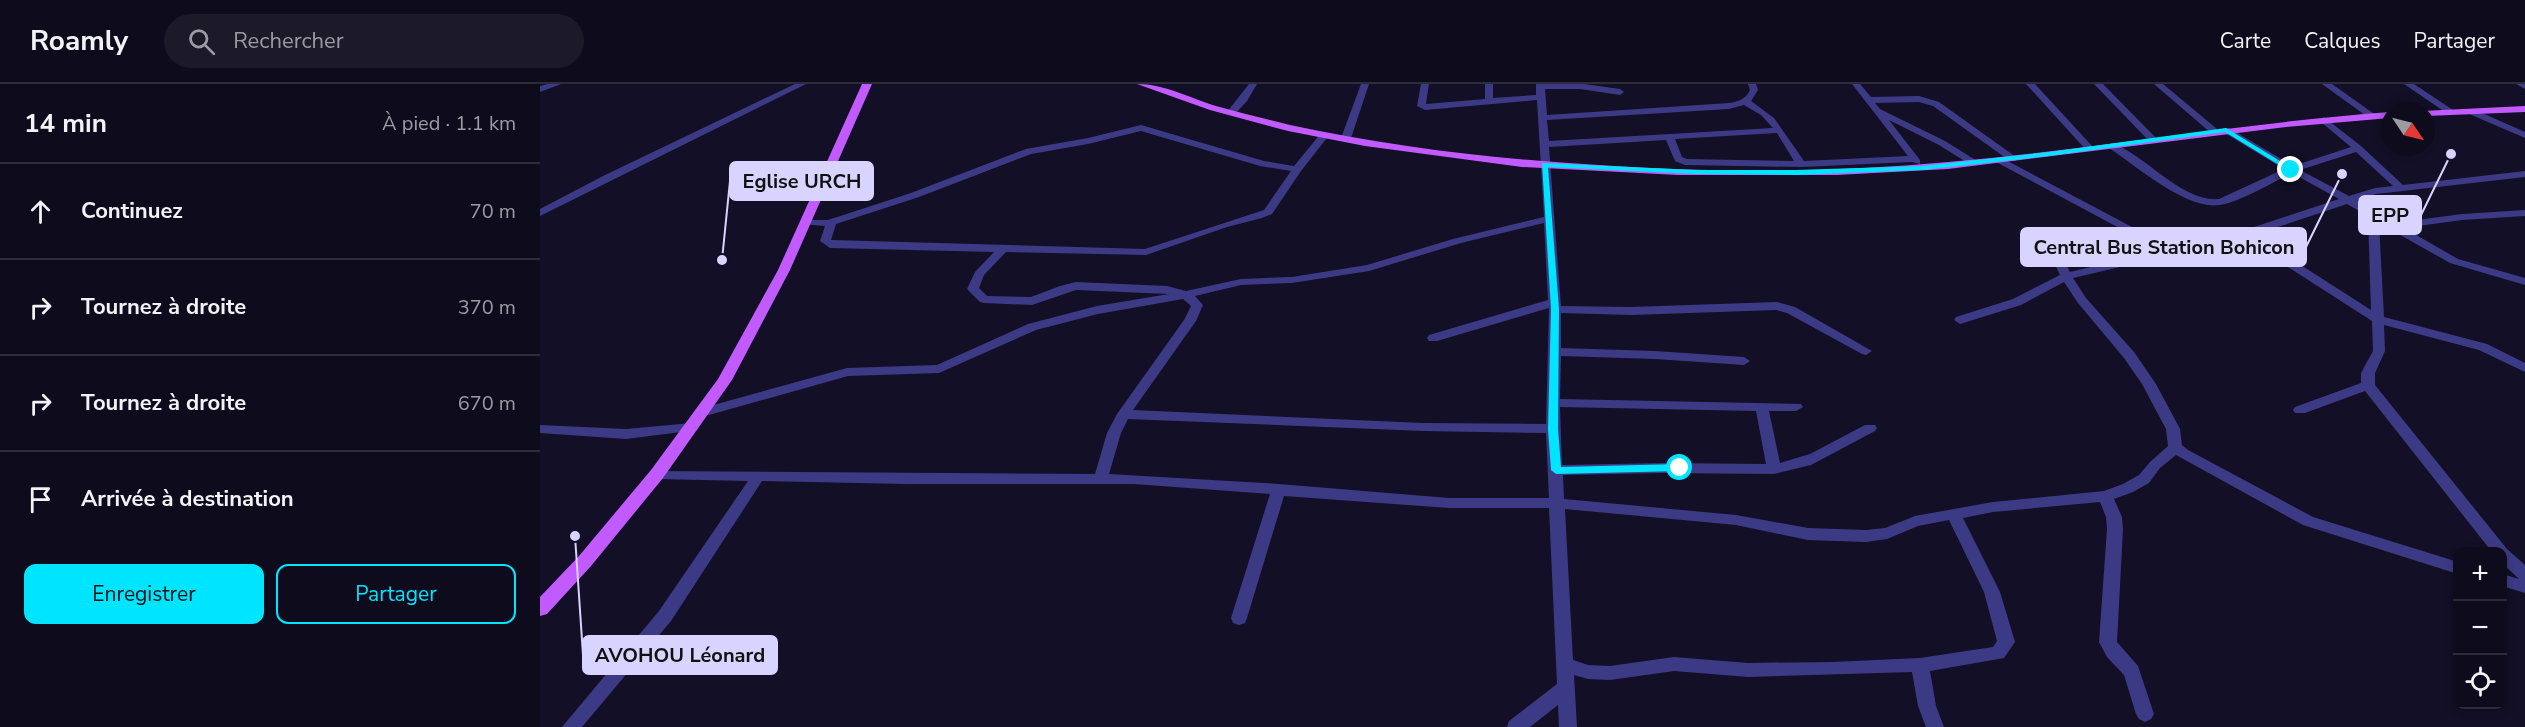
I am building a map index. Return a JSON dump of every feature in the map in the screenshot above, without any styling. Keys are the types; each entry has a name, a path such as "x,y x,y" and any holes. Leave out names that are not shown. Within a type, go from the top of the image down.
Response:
{"main road":[{"path":"540,609 585,561 657,474 704,412 724,380 784,270 867,84"},
{"path":"1142,84 1232,112 1346,138 1450,154 1545,164 1705,172 1922,168 2013,159 2226,130 2381,116"},
{"path":"2435,113 2525,109"}],"street":[{"path":"540,89 557,84"},
{"path":"540,213 638,162 802,84"},
{"path":"1232,112 1244,99 1252,84"},
{"path":"1346,138 1365,84"},
{"path":"1425,84 1420,101 1424,107 1489,100 1540,89 1580,86 1620,92"},
{"path":"1489,84 1489,100"},
{"path":"1542,118 1704,108 1744,102 1754,93 1752,85 1766,84"},
{"path":"1856,84 1922,168"},
{"path":"2030,84 2090,149"},
{"path":"2098,84 2153,140"},
{"path":"2158,84 2214,132"},
{"path":"2326,84 2372,117"},
{"path":"2408,84 2451,112"},
{"path":"2520,84 2525,86"},
{"path":"1540,89 1555,305 1553,429 1568,727"},
{"path":"1868,100 1919,99 1936,104 2013,159"},
{"path":"1744,102 1768,115 1801,164"},
{"path":"1878,111 1942,143 1974,163"},
{"path":"2470,111 2525,135"},
{"path":"2324,120 2402,189"},
{"path":"805,222 829,222 915,195 1029,151 1141,129 1263,164 1297,169"},
{"path":"1543,144 1779,130"},
{"path":"2226,130 2291,170 2347,199 2454,261 2525,282"},
{"path":"829,222 825,242 830,244 1120,253 1150,251 1223,225 1266,213 1325,134"},
{"path":"1670,137 1678,159 1685,162 1801,164 1913,159"},
{"path":"2112,146 2202,201 2212,203 2222,202 2291,170 2358,148"},
{"path":"1998,160 2128,229 2130,260"},
{"path":"1960,320 2017,302 2066,276 2245,234 2376,191 2525,174"},
{"path":"2394,226 2462,217 2525,213"},
{"path":"2373,215 2379,351 2368,373 2368,385 2498,547"},
{"path":"704,412 847,372 939,369 1008,337 1056,319 1186,295 1241,282 1292,280 1369,268 1457,241 1548,219"},
{"path":"2245,234 2377,319 2474,345 2503,356 2525,368"},
{"path":"1003,249 979,273 973,289 984,299 1032,301 1064,288 1076,286 1158,289 1186,295 1198,307 1124,414 1114,433 1101,478"},
{"path":"2054,250 2066,276 2082,300 2124,348 2149,384 2173,429 2173,440 2176,447 2183,453 2308,521 2453,567"},
{"path":"1433,338 1555,305 1631,311 1778,306 1791,310 1866,351"},
{"path":"1555,352 1744,360"},
{"path":"2503,356 2525,358"},
{"path":"2300,410 2368,385"},
{"path":"1554,403 1796,407"},
{"path":"1762,408 1774,469"},
{"path":"1124,414 1423,427 1553,429"},
{"path":"540,429 626,434 692,428"},
{"path":"1556,470 1774,469 1795,466 1818,458 1850,437 1870,428"},
{"path":"657,474 897,479 1101,478 1449,502 1556,503 1736,520 1808,534 1866,536 1887,532 1915,521 1993,507 2104,496 2128,488 2144,478 2176,447"},
{"path":"571,727 665,616 759,475"},
{"path":"1239,618 1279,489"},
{"path":"2104,496 2114,517 2115,529 2108,642 2113,652 2133,671 2145,714"},
{"path":"1565,665 1588,672 1610,673 1674,664 1748,670 1920,666 1998,653 2006,642 2003,624 1981,565 1954,515"},
{"path":"2507,557 2525,576"},
{"path":"2507,582 2525,587"},
{"path":"1920,666 1927,706 1935,727"},
{"path":"1516,727 1566,687"}],"place":[{"name":"EPP","path":"2451,154"},
{"name":"Central Bus Station Bohicon","path":"2342,174"},
{"name":"Eglise URCH","path":"722,260"},
{"name":"AVOHOU Léonard","path":"575,536"}],"route":[{"path":"1680,468 1556,470 1553,429 1555,309 1545,164 1696,172 1922,168 2049,154 2226,130 2291,170"}]}
